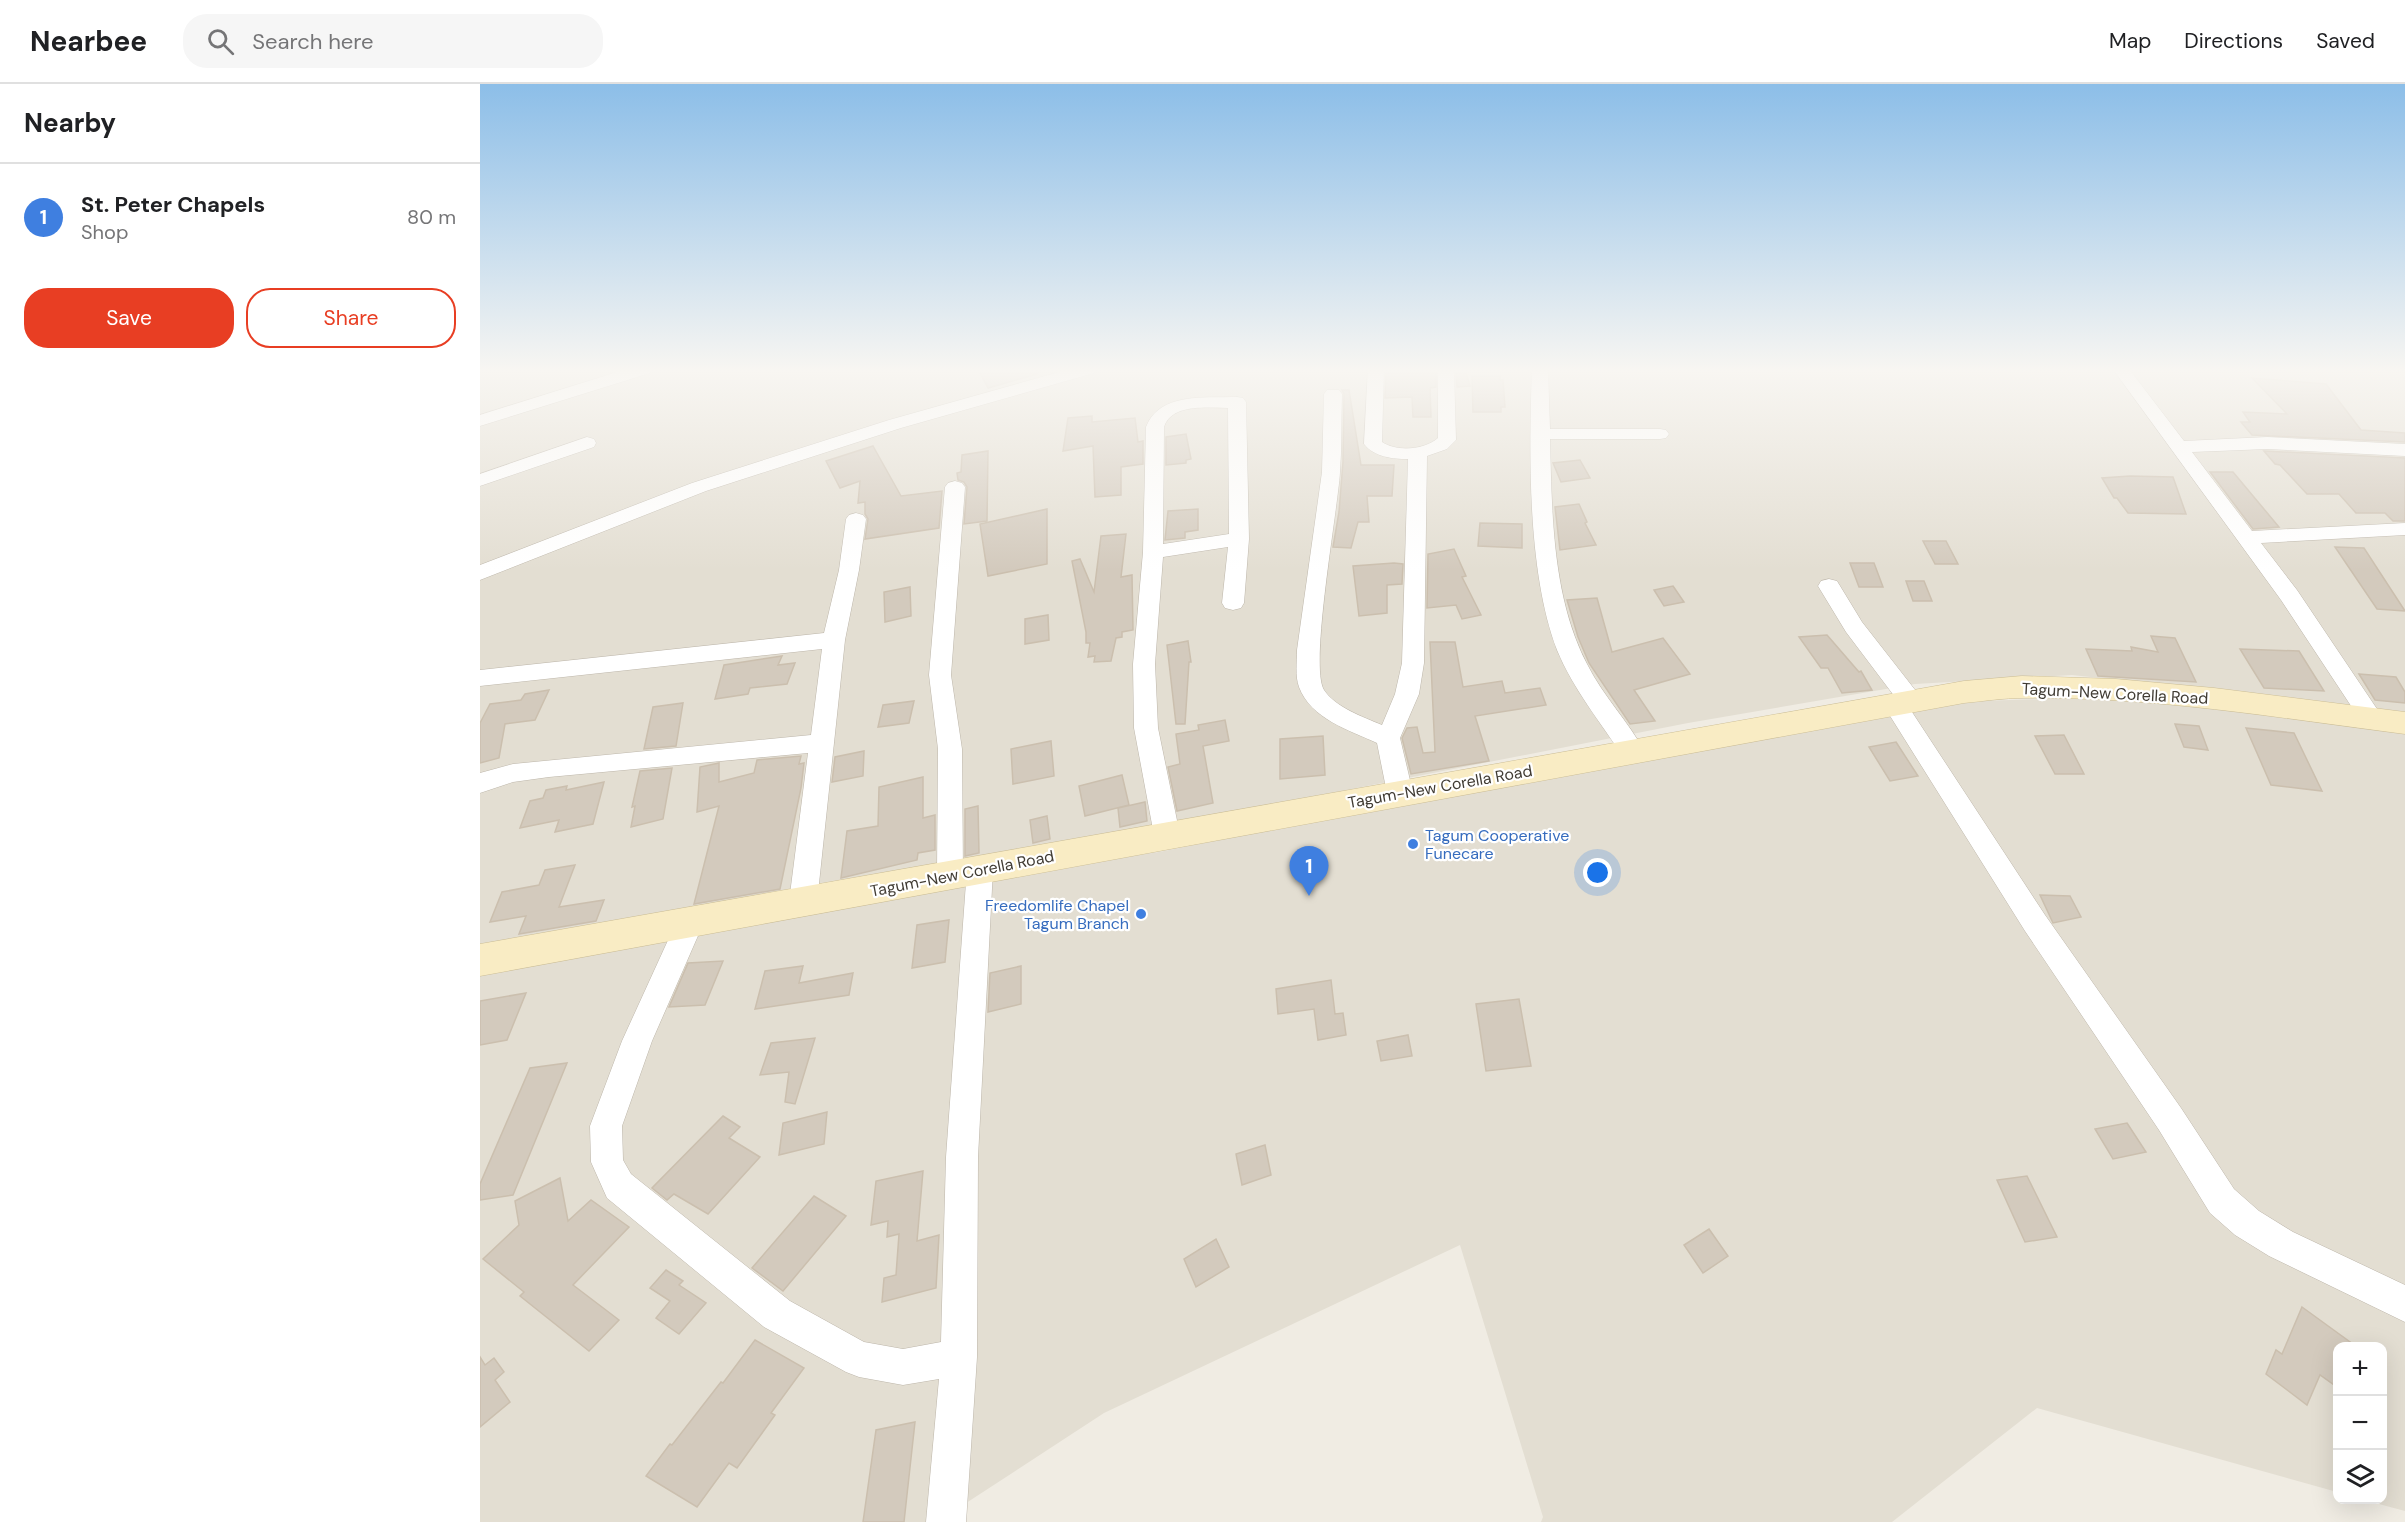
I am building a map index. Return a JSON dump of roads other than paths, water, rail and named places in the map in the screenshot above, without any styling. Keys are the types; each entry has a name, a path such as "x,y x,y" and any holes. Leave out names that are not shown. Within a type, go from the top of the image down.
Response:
{"main road":[{"name":"Tagum-New Corella Road","path":"480,960 1903,703 2002,688 2086,688 2214,699 2405,723"}],"street":[{"path":"480,573 699,487 857,436"},
{"path":"1155,436 1153,552 1144,664 1146,728 1167,835"},
{"path":"1233,603 1239,539 1237,436"},
{"path":"1332,436 1331,472 1308,650 1308,675 1311,690 1321,702 1343,717 1388,738"},
{"path":"1373,436 1373,444 1378,449 1395,454 1437,448 1447,440 1447,436"},
{"path":"1542,436 1548,579 1562,630 1579,671 1633,752"},
{"path":"2173,436 2289,595 2371,718"},
{"path":"2181,447 2267,442 2405,450"},
{"path":"480,480 587,443"},
{"path":"1400,793 1388,738 1407,694 1413,663 1418,452"},
{"path":"946,1522 962,1271 965,872 940,675 955,486"},
{"path":"803,902 834,640 849,570 856,519"},
{"path":"2247,537 2405,529"},
{"path":"1153,552 1239,539"},
{"path":"1829,586 1903,703 2035,923 2170,1119 2222,1201 2247,1223 2281,1244 2405,1304"},
{"path":"480,678 834,640"},
{"path":"480,783 513,773 549,768 821,742"},
{"path":"690,922 637,1041 606,1126 607,1162 619,1186 777,1314 859,1359 903,1367 958,1357"}],"place":[{"name":"Tagum Cooperative Funecare","path":"1413,844"},
{"name":"St. Peter Chapels","path":"1309,896"},
{"name":"Freedomlife Chapel Tagum Branch","path":"1141,914"}]}
